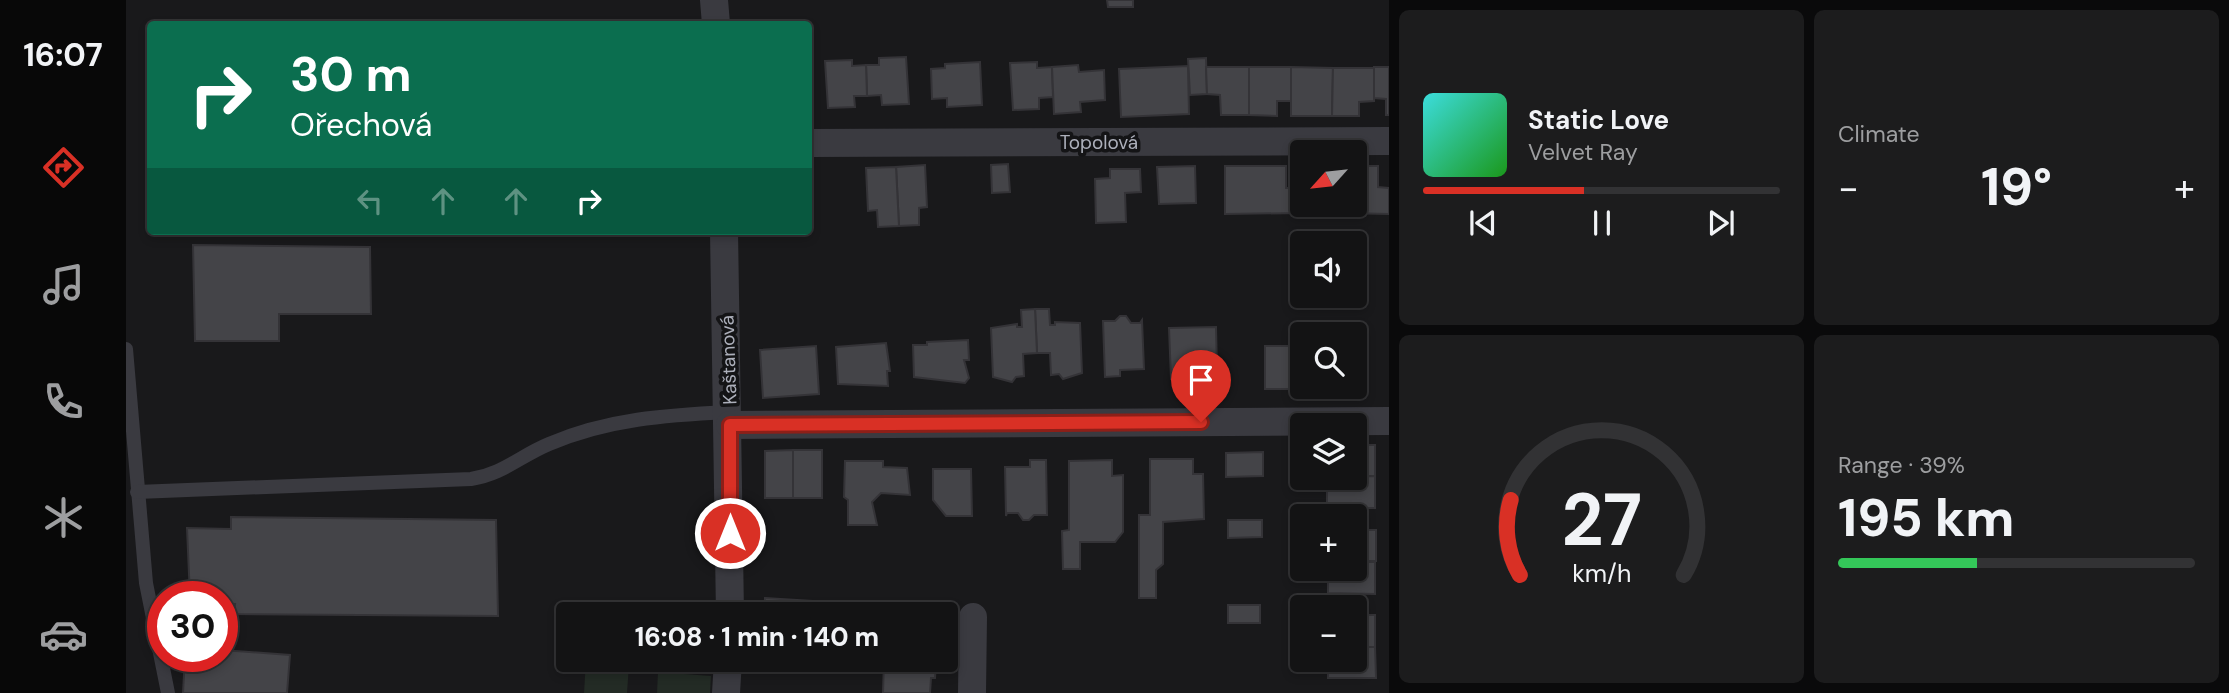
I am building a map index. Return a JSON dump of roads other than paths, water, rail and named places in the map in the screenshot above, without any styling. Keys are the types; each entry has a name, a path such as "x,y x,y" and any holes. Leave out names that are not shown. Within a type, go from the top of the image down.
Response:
{"street":[{"path":"714,0 716,21"},
{"name":"Topolová","path":"812,143 1389,141"},
{"name":"Kaštanová","path":"724,235 730,602"},
{"path":"729,419 1389,421"},
{"path":"972,693 973,617"},
{"path":"726,693 727,672"}],"lane":[{"path":"126,349 146,583 168,693"},
{"path":"137,492 471,480 492,476 547,444 610,424 636,418 729,419"}]}
